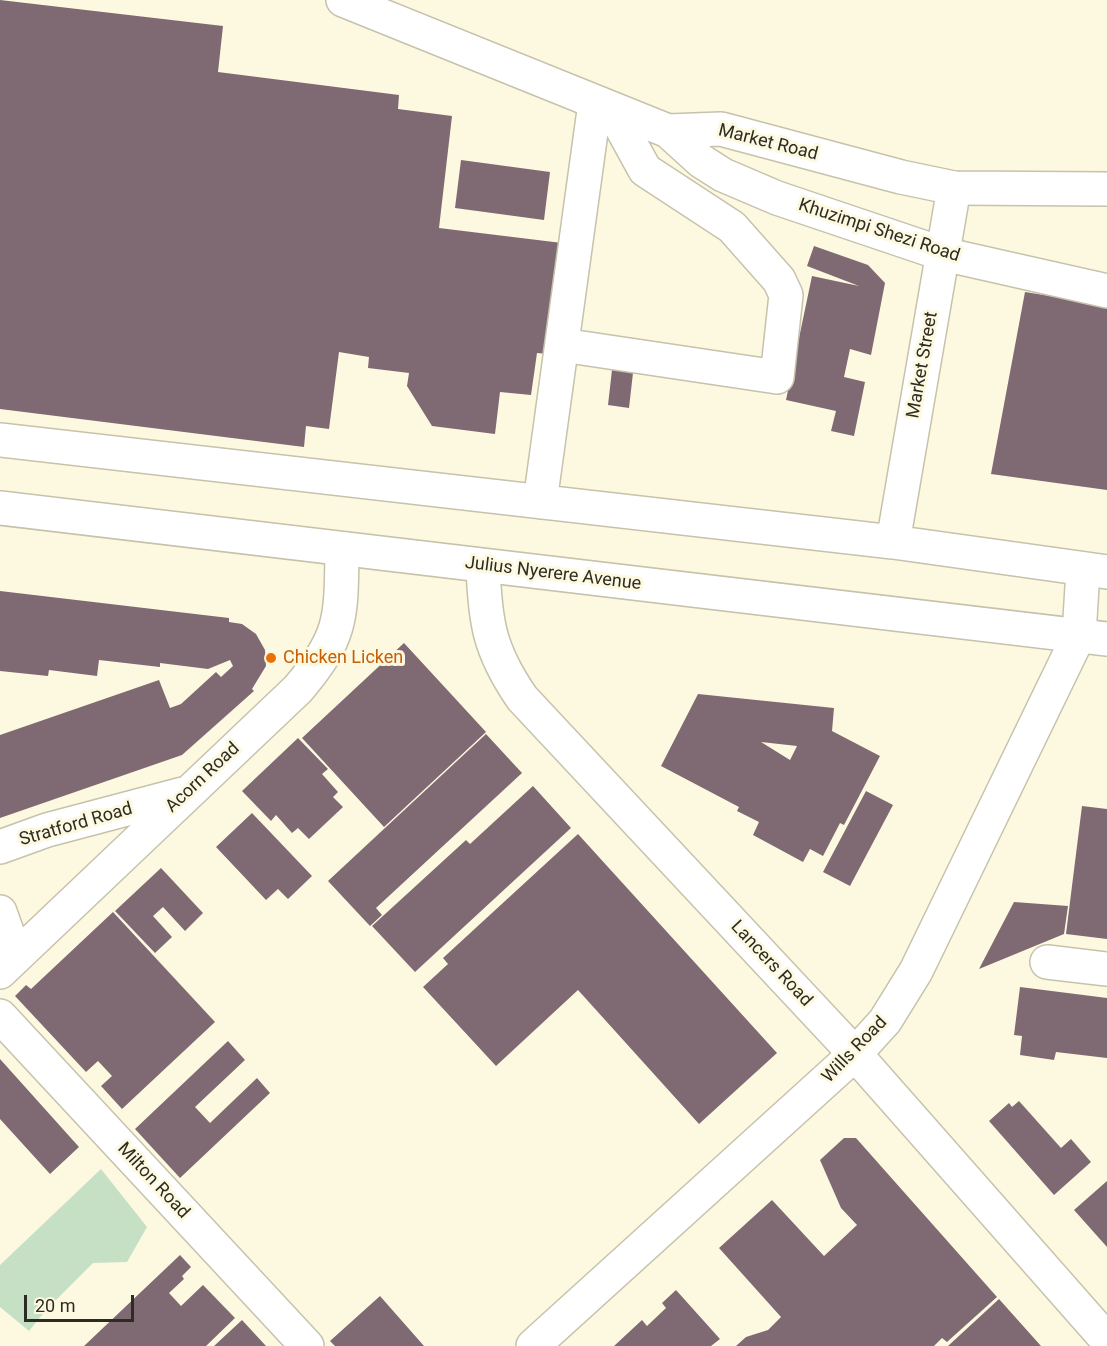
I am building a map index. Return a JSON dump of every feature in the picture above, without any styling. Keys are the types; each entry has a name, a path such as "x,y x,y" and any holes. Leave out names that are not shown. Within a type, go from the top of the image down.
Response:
{"street":[{"name":"Market Road","path":"343,0 668,131 721,129 901,177 954,188 1107,189"},
{"path":"562,345 777,378 786,295 779,280 732,227 645,170 604,106"},
{"path":"540,502 562,345 604,106"},
{"name":"Khuzimpi Shezi Road","path":"668,131 701,161 723,175 799,205 943,254 1107,291"},
{"name":"Market Street","path":"893,543 954,188"},
{"path":"0,440 893,543 1095,571 1093,637"},
{"name":"Julius Nyerere Avenue","path":"0,508 1093,637"},
{"name":"Acorn Road","path":"8,965 186,793 298,689 322,660 338,628 342,550"},
{"name":"Lancers Road","path":"483,566 485,613 493,648 504,672 522,698 855,1054 1107,1340"},
{"name":"Wills Road","path":"533,1346 855,1054 885,1021 916,971 1093,637"},
{"name":"Stratford Road","path":"0,847 47,830 186,793"},
{"path":"0,912 8,965"},
{"path":"1047,962 1107,969"},
{"name":"Milton Road","path":"0,1016 307,1346"}],"green space":[{"path":"101,1169 147,1227 127,1262 93,1263 46,1310 29,1331 0,1307 0,1265"}],"building":[{"path":"0,0 223,26 218,72 399,95 398,109 452,116 439,228 562,243 548,354 537,353 531,395 500,392 495,434 432,426 407,386 409,373 368,368 369,357 339,352 329,429 306,426 304,447 0,409"},
{"path":"461,160 550,172 544,220 455,208"},
{"path":"814,246 868,265 885,283 871,355 850,349 844,377 865,382 854,436 831,431 836,411 786,400 812,276 859,286 807,266"},
{"path":"1025,292 1107,305 1107,490 991,474"},
{"path":"613,361 634,364 629,408 608,405"},
{"path":"0,591 229,618 229,622 242,624 256,634 265,650 266,666 252,689 254,691 182,755 0,818 0,735 159,680 170,708 181,704 216,672 221,677 233,666 230,660 208,669 160,663 160,667 99,660 97,676 49,670 48,676 0,671"},
{"path":"404,643 486,732 384,827 302,738"},
{"path":"698,694 834,708 832,731 880,756 844,825 840,823 823,856 810,849 803,862 753,835 759,822 737,811 739,807 661,766","holes":["761,742 797,746 790,760"]},
{"path":"486,734 522,773 376,908 382,915 370,926 328,881"},
{"path":"298,738 328,769 322,774 338,792 333,797 343,807 309,839 298,828 292,833 276,815 271,821 242,791"},
{"path":"533,786 571,828 415,972 372,926 466,840 470,844"},
{"path":"866,791 893,805 850,886 823,872"},
{"path":"1082,806 1107,809 1107,939 1066,934"},
{"path":"252,813 312,876 288,899 278,889 266,900 216,847"},
{"path":"578,834 777,1053 699,1124 578,990 496,1066 423,987 448,964 443,958"},
{"path":"161,868 203,913 185,931 163,907 153,916 172,937 155,953 115,911"},
{"path":"1014,902 1068,906 1064,934 979,969"},
{"path":"113,912 215,1022 122,1109 101,1086 112,1076 98,1061 86,1072 15,996 26,985 31,989"},
{"path":"1020,987 1107,998 1107,1058 1056,1052 1054,1060 1020,1055 1022,1036 1014,1035"},
{"path":"228,1041 245,1060 195,1107 210,1123 257,1078 270,1093 180,1178 135,1129"},
{"path":"0,1059 79,1147 50,1174 0,1119"},
{"path":"1019,1101 1061,1148 1071,1139 1091,1162 1054,1195 989,1121 1009,1103 1012,1107"},
{"path":"844,1138 856,1138 997,1297 947,1342 942,1338 934,1346 736,1346 746,1337 768,1330 781,1317 719,1248 772,1200 824,1256 857,1225 841,1208 820,1160"},
{"path":"1107,1181 1107,1247 1074,1210"},
{"path":"180,1255 191,1267 182,1276 184,1279 169,1293 181,1306 203,1285 235,1318 206,1346 84,1346"},
{"path":"676,1290 720,1339 711,1346 614,1346 642,1320 647,1326 666,1308 662,1303"},
{"path":"380,1296 424,1346 335,1346 330,1341"},
{"path":"999,1299 1041,1346 948,1346"},
{"path":"242,1320 266,1346 214,1346"}],"place":[{"name":"Chicken Licken","path":"271,658"}]}
